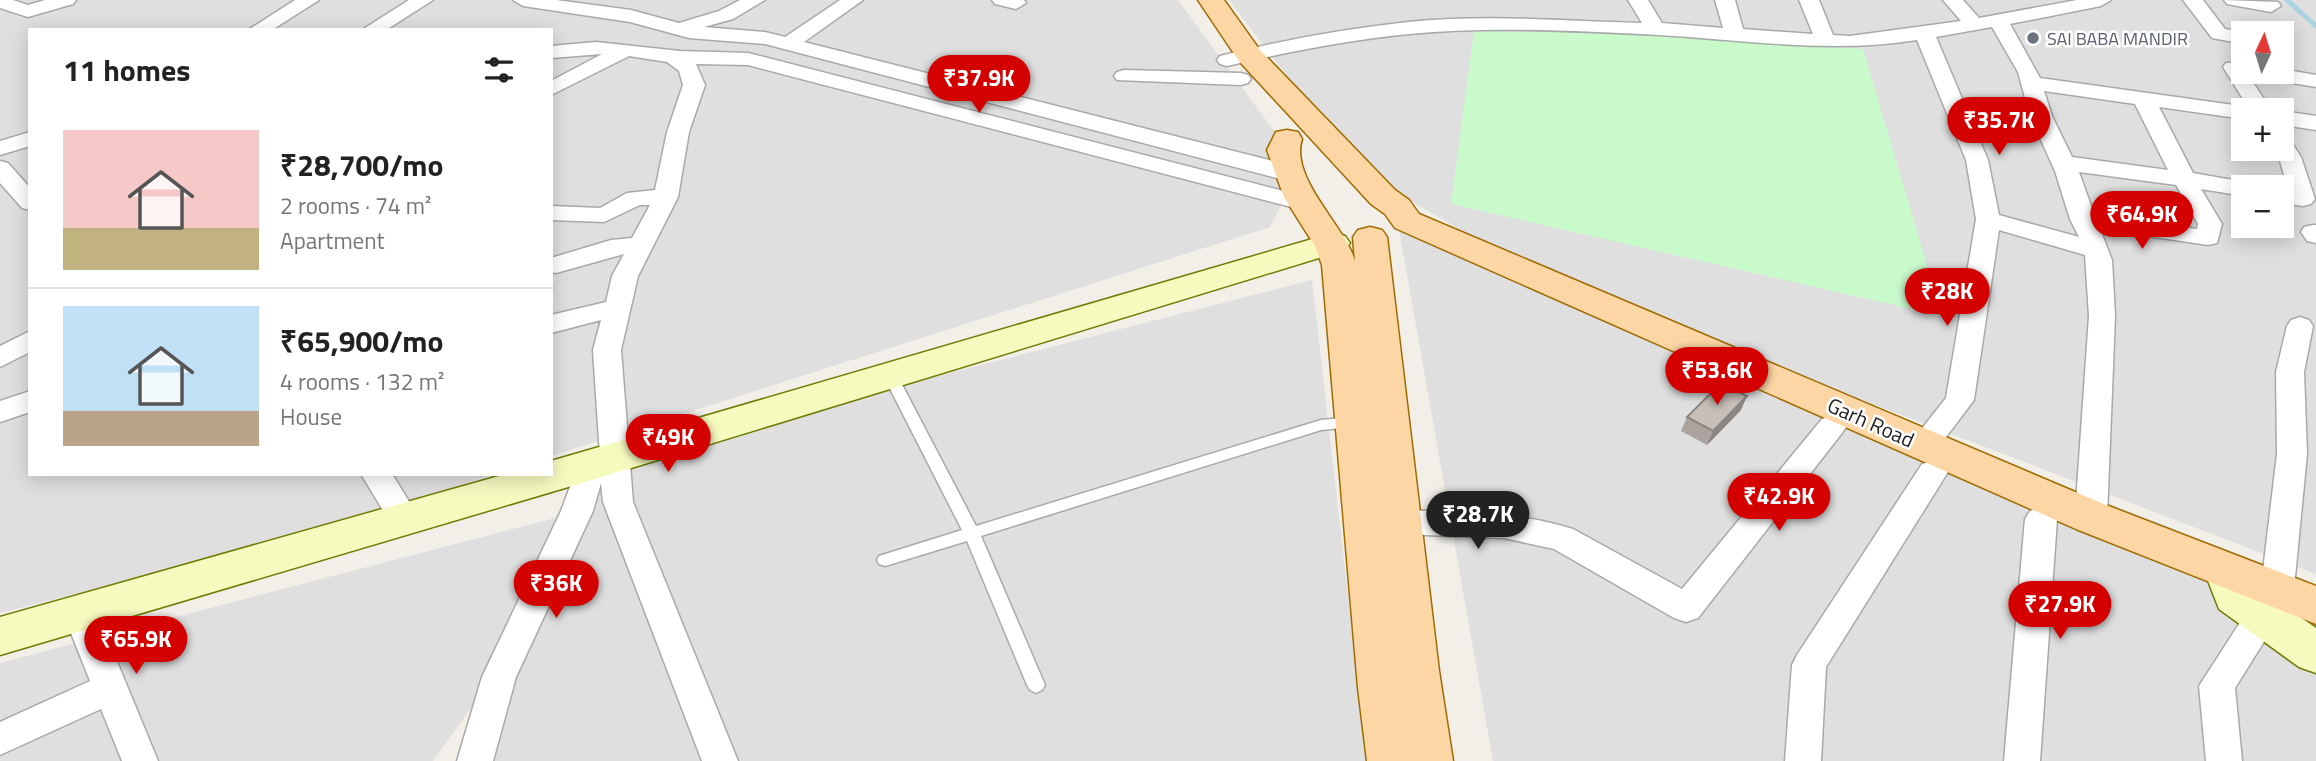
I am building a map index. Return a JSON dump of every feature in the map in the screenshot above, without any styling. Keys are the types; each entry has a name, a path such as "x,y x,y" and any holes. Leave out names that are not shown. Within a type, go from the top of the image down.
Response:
{"main road":[{"path":"1185,0 1239,65 1331,200 1328,209 1331,223 1346,233 1380,228"},
{"path":"1211,0 1239,65 1382,197 1380,228 1399,522 1400,687 1392,761"},
{"path":"1287,139 1283,150 1312,220 1380,228"},
{"path":"553,476 1380,228"},
{"path":"1380,228 1339,265 1354,422 1400,687 1428,761"},
{"name":"Garh Road","path":"1380,228 1713,363 1928,458 2041,519 2273,603"},
{"name":"Garh Road","path":"1713,363 1832,426 2091,517 2273,603"},
{"path":"0,636 552,476"},
{"path":"2273,603 2316,653"}],"street":[{"path":"0,3 6,0"},
{"path":"0,23 66,0"},
{"path":"261,28 309,0"},
{"path":"375,28 423,0"},
{"path":"523,0 580,10 637,8 675,42 694,85 678,132 666,197 625,276 617,308 607,350 604,461 720,761"},
{"path":"553,52 577,47 628,49 675,42 755,0"},
{"path":"788,44 853,0"},
{"path":"1638,0 1656,29"},
{"path":"1725,0 1735,34"},
{"path":"1810,0 1826,41"},
{"path":"1953,0 1986,23 2028,72 2041,116 2063,163 2099,260 2102,316 2091,517"},
{"path":"2193,0 2219,34 2231,36"},
{"path":"2234,0 2271,6"},
{"path":"1124,76 1239,65 1302,43 1410,28 1486,25 1656,29 1850,42 1986,23 2033,7 2097,1"},
{"path":"0,3 29,11"},
{"path":"675,42 690,32 765,38 1261,165 1297,189"},
{"path":"1803,761 1809,665 1960,400 1988,219 1977,160 1924,33"},
{"path":"675,42 1297,189"},
{"path":"553,88 628,49"},
{"path":"2294,77 2316,81"},
{"path":"2031,83 2231,111"},
{"path":"2082,219 2208,238 2210,223 2184,179 2144,100"},
{"path":"2294,119 2316,122"},
{"path":"0,148 28,140"},
{"path":"2294,154 2316,162"},
{"path":"2289,161 2300,199"},
{"path":"2063,163 2231,187"},
{"path":"0,168 28,201"},
{"path":"553,213 604,215 635,198 666,197"},
{"path":"1988,219 2095,250"},
{"path":"556,265 611,248 641,245"},
{"path":"553,324 617,308"},
{"path":"2224,761 2217,686 2273,603 2292,454 2290,372 2300,326"},
{"path":"0,358 28,341"},
{"path":"0,412 28,402"},
{"path":"1399,522 1504,526 1562,538 1686,608 1832,426"},
{"path":"475,761 499,677 577,511 604,461"},
{"path":"377,476 404,519"},
{"path":"2022,761 2041,519"},
{"path":"80,613 140,761"},
{"path":"0,739 110,688"}],"lane":[{"path":"890,375 972,534 1036,685"},
{"path":"886,560 1321,425 1354,422"}],"shaded area":[{"path":"0,0 1178,0 1295,160 1292,184 1270,227 553,455 553,28 28,28 28,476 488,476 311,533 0,613"},
{"path":"1229,0 2316,0 2316,574 1685,332 1515,260 1417,205 1375,176 1284,72"},
{"path":"1398,224 2316,585 2316,761 1493,761"},
{"path":"1312,280 1367,761 478,761 530,626 433,761 0,761 0,663 574,513 592,465"}],"green space":[{"path":"1474,31 1670,34 1863,49 1942,316 1451,204"}],"building":[{"path":"1721,383 1747,396 1713,431 1687,417"}],"waterway":[{"path":"2287,0 2316,26"}],"place":[{"name":"SAI BABA MANDIR","path":"2033,38"}]}
